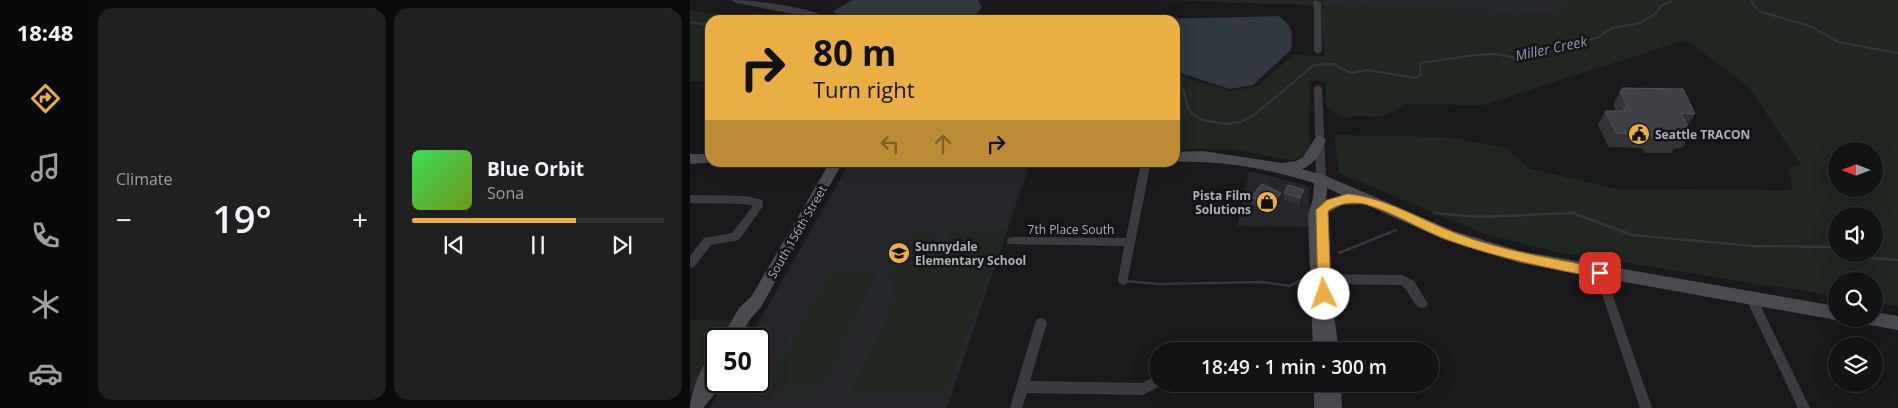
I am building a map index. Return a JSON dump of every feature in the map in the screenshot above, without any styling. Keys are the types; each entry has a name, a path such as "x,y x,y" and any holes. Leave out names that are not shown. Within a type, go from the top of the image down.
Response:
{"main road":[{"path":"1279,167 1297,166 1310,160 1320,140"},
{"path":"1180,157 1203,156 1279,167 1321,180 1450,236 1482,248 1520,258 1828,312"},
{"path":"690,160 705,159"},
{"name":"South 156th Street","path":"736,328 745,313 756,302 834,167"},
{"path":"1321,180 1324,279 1330,342"},
{"path":"1321,204 1340,200 1369,201"},
{"path":"1321,204 1315,216 1321,342"},
{"name":"South 156th Street","path":"746,328 755,313 756,302"},
{"path":"1883,321 1898,323"},
{"path":"698,402 705,379"},
{"path":"1322,392 1323,408"},
{"path":"1332,392 1333,408"}],"street":[{"path":"736,0 811,15"},
{"path":"1317,3 1318,51"},
{"path":"1318,88 1321,180"},
{"path":"1123,280 1145,167"},
{"path":"690,200 746,200 758,202 758,206 735,237 708,242 690,264"},
{"name":"7th Place South","path":"1012,242 1130,242"},
{"path":"1600,273 1646,408"},
{"path":"1324,279 1402,280 1410,284 1422,304"},
{"path":"1752,299 1804,408"},
{"path":"1016,408 1041,323"},
{"path":"1022,388 1143,389 1149,386"}],"shaded area":[{"path":"853,0 978,0 982,7 976,15 837,15 833,11"},
{"path":"1163,0 1580,0 1558,12 1544,14 1325,6 1317,9 1310,5"},
{"path":"1580,0 1898,0 1898,306 1883,304 1883,272 1828,272 1828,295 1557,252 1482,233 1339,173 1334,135 1448,137 1506,148 1528,168 1616,189 1792,190 1789,170 1801,165 1748,86 1686,40 1483,105 1405,104 1384,116 1341,117 1326,106 1325,81 1310,81 1309,151 1294,161 1232,149 1180,149 1180,76 1230,91 1258,86 1293,55 1324,56 1321,9 1325,6 1544,14 1558,12"},
{"path":"690,10 720,15 705,15 705,81 690,81"},
{"path":"1278,16 1287,23 1291,30 1291,50 1253,85 1230,89 1180,73 1180,18"},
{"name":"Sunnydale Elementary School","path":"847,167 1029,167 947,408 710,408 718,393 770,393 770,328 755,328"},
{"path":"1249,171 1304,185 1309,188 1309,227 1237,226"},
{"path":"952,228 1006,228 945,392 852,390 890,311 893,284 889,273 893,264 884,263 889,253 940,252"},
{"path":"917,230 933,230 935,241 932,249 894,251 897,244 904,242"},
{"path":"831,269 879,269 823,387 770,387"},
{"path":"690,320 735,320 730,328 705,328 705,369 690,394"}],"building":[{"path":"1622,88 1683,89 1695,114 1681,113 1691,134 1677,134 1680,139 1653,139 1650,134 1616,133 1605,111 1625,111 1623,108 1628,108 1620,91 1623,91"},
{"path":"1262,184 1281,193 1274,202 1264,198 1261,202 1251,197"},
{"path":"1288,185 1304,190 1300,198 1284,193"}],"waterway":[{"name":"Miller Creek","path":"1180,89 1184,91 1191,113 1203,120 1226,124 1241,122 1254,115 1314,65 1333,64 1351,73 1367,70 1416,78 1420,75 1421,63 1474,55 1495,54 1517,58 1534,54 1543,48 1556,48 1563,43 1573,46 1580,41 1597,38 1612,28 1640,23 1655,14 1662,5 1671,2 1670,0"},
{"name":"Miller Creek","path":"1750,0 1759,11 1812,27 1838,42 1898,53"},
{"name":"Miller Creek","path":"690,22 705,24"},
{"path":"1434,213 1479,217 1573,213 1632,235 1753,246 1828,247"},
{"path":"1339,253 1396,230"},
{"path":"1883,259 1898,260"},
{"path":"1126,281 1159,284 1263,282 1290,286 1306,277"}],"place":[{"name":"Seattle TRACON","path":"1639,134"},
{"name":"Pista Film Solutions","path":"1267,202"},
{"name":"Sunnydale Elementary School","path":"899,253"}],"route":[{"path":"1324,294 1322,210 1332,203 1348,199 1369,201 1482,248 1520,258 1600,273"}]}
